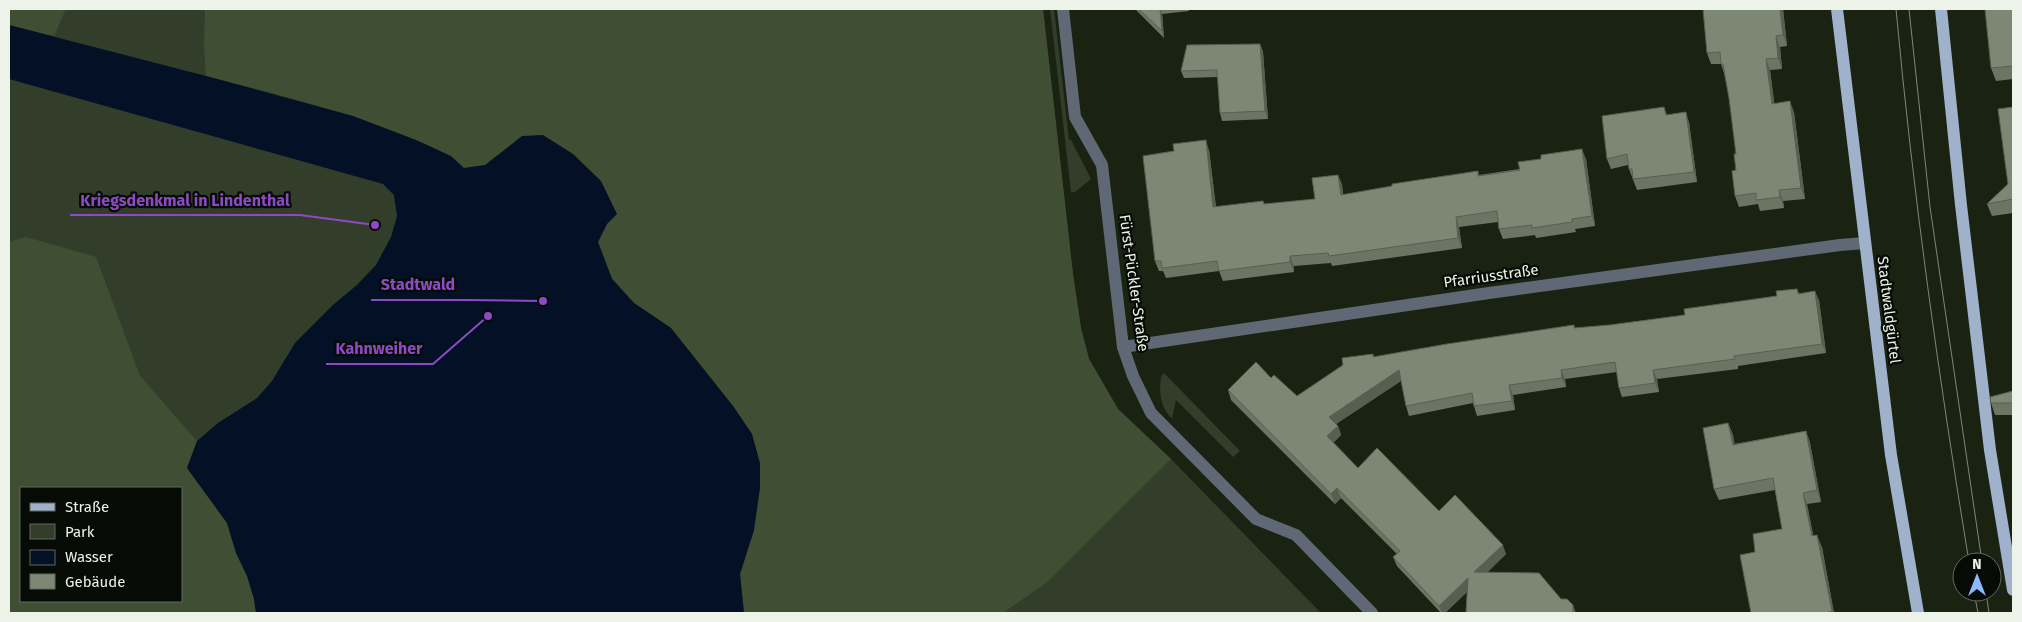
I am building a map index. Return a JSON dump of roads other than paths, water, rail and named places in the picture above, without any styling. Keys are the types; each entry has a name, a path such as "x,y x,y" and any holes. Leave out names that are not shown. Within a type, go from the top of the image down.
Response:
{"main road":[{"name":"Stadtwaldgürtel","path":"1838,9 1891,455 1918,613"},
{"path":"1941,9 1961,205 1990,450 2013,590"}],"street":[{"name":"Fürst-Pückler-Straße","path":"1063,9 1075,117 1102,164 1123,347 1133,376 1151,413 1256,519 1296,535 1372,613"},
{"name":"Pfarriusstraße","path":"1123,347 1489,292 1865,243"}],"water":[{"path":"9,25 353,116 416,140 451,156 464,168 485,165 522,136 543,135 573,154 601,181 617,214 607,224 598,242 612,279 634,303 671,328 733,406 752,434 760,463 760,488 754,530 740,574 744,613 256,613 247,576 236,553 227,523 187,468 197,441 218,423 257,398 272,381 295,343 376,265 391,237 397,216 394,195 383,184 9,79"}],"tram line":[{"path":"1896,9 1910,148 1928,286 1967,552"},
{"path":"1909,9 1930,207 1981,552"},
{"path":"1976,602 1978,613"},
{"path":"1987,602 1989,613"}],"place":[{"name":"Kriegsdenkmal in Lindenthal","path":"375,225"},
{"name":"Stadtwald","path":"543,301"},
{"name":"Kahnweiher","path":"488,316"}]}
